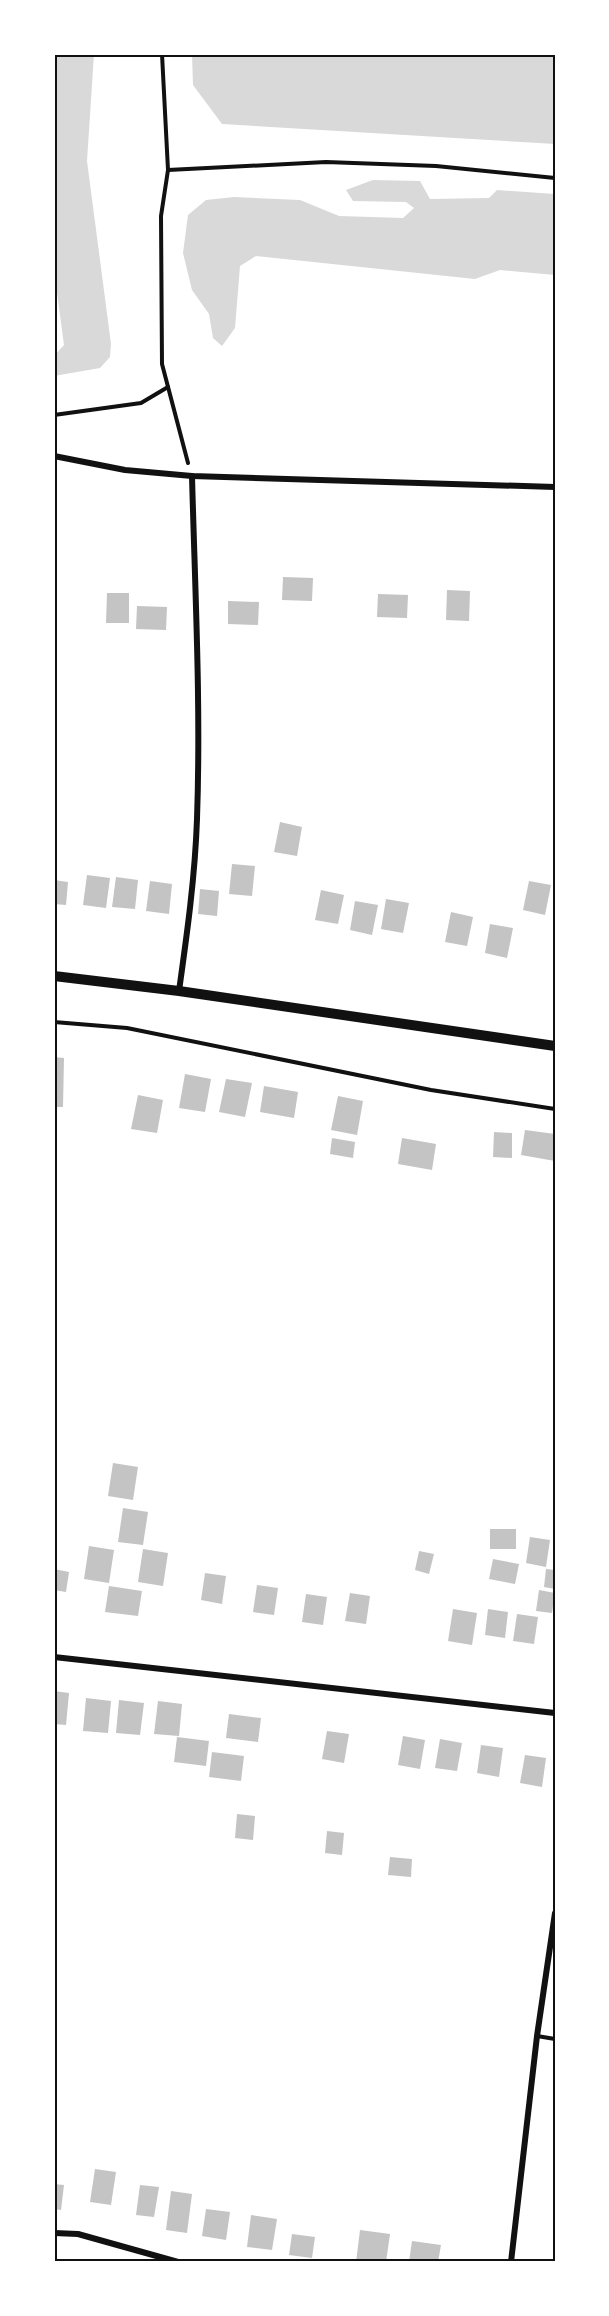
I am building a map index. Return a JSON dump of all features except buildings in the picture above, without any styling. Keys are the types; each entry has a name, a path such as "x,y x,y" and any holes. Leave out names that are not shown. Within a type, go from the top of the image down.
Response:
{"street":[{"path":"54,456 125,470 192,476 555,487"},
{"path":"179,991 193,888 197,818 196,622 192,476"},
{"path":"54,976 179,991 555,1046"},
{"path":"54,1657 555,1713"},
{"path":"511,2262 537,2036 555,1913"},
{"path":"54,2233 78,2234 178,2262"}],"lane":[{"path":"537,2036 555,2039"}],"path":[{"path":"162,54 168,170 161,216 162,364 192,476"},
{"path":"168,170 326,162 436,166 555,178"},
{"path":"54,415 141,403 168,387"},
{"path":"54,1022 127,1028 408,1085 555,1109"}],"shaded area":[{"path":"54,54 94,54 87,161 111,344 110,357 100,368 54,376 54,356 64,345 54,270"},
{"path":"192,54 555,54 555,144 222,124 193,85"},
{"path":"373,180 420,181 430,199 489,198 497,190 555,194 555,275 500,270 475,279 256,256 240,266 235,328 222,346 213,338 209,314 192,290 183,253 188,215 206,200 234,197 300,200 339,216 403,218 414,208 406,202 353,201 346,190"}]}
